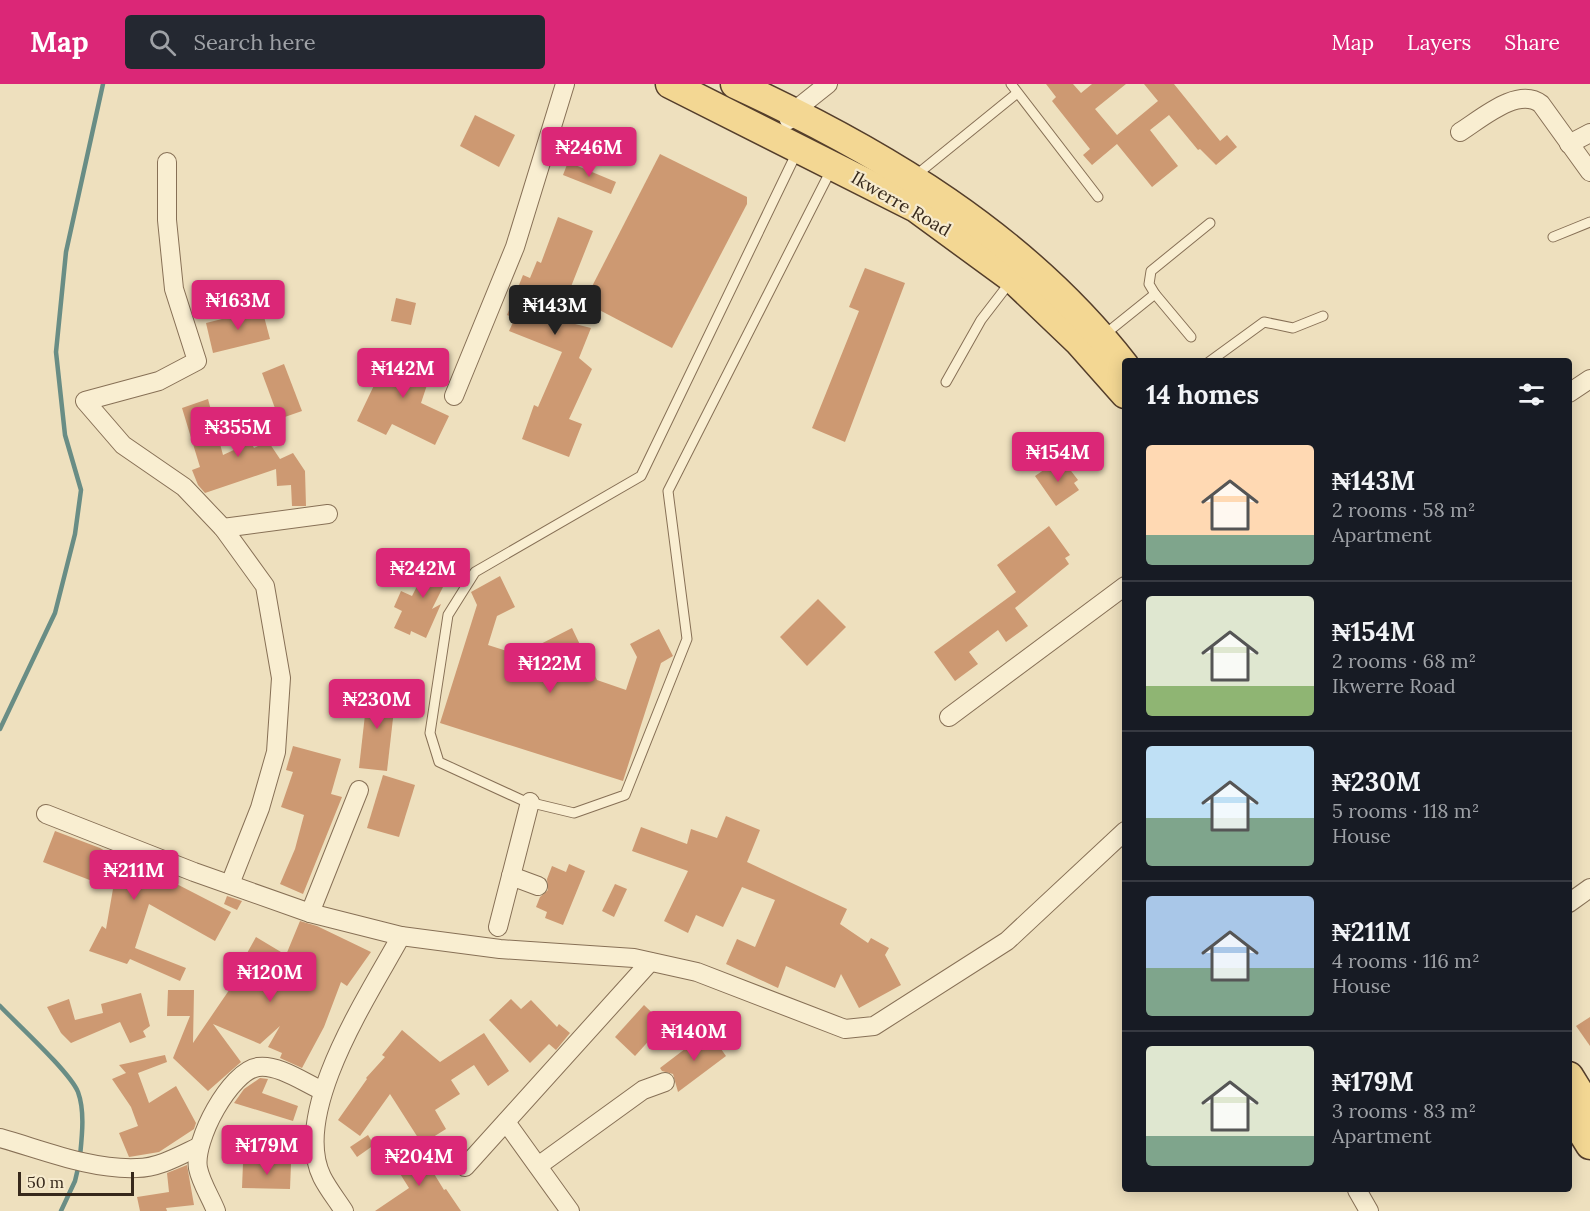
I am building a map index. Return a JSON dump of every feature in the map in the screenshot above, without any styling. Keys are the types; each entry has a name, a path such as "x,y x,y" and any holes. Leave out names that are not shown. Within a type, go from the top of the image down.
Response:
{"main road":[{"name":"Ikwerre Road","path":"670,84 916,208 1013,279 1078,341 1122,391"},
{"path":"735,84 794,111 913,178 1009,246 1102,337 1122,362"},
{"path":"1572,1081 1590,1110"},
{"path":"1572,1116 1590,1145"}],"street":[{"path":"454,396 515,247 565,84"},
{"path":"789,142 794,111 828,84"},
{"path":"1460,132 1501,106 1526,97 1541,104 1590,172"},
{"path":"1569,144 1590,133"},
{"path":"167,162 167,220 174,289 197,360 159,381 85,401 123,445 184,487 223,528 265,586 281,678 276,752 260,808 230,884"},
{"path":"1572,391 1590,379"},
{"path":"223,528 328,514"},
{"path":"949,717 1122,588"},
{"path":"310,913 359,790"},
{"path":"498,927 530,802"},
{"path":"46,814 310,913 401,936 500,950 634,958 697,972 845,1029 874,1026 1007,941 1122,834"},
{"path":"511,876 537,885"},
{"path":"1572,901 1590,888"},
{"path":"344,1211 321,1175 314,1134 323,1091 345,1038 401,936"},
{"path":"465,1167 650,962"},
{"path":"216,1211 198,1168 198,1147 216,1106 246,1071 260,1067 277,1070 323,1091"},
{"path":"538,1166 643,1090 665,1082"},
{"path":"506,1122 570,1211"},
{"path":"0,1138 95,1164 138,1168 169,1161 198,1147"},
{"path":"1358,1192 1369,1211"}],"lane":[{"path":"1011,84 1016,94 1098,197"},
{"path":"913,178 1016,94"},
{"path":"789,142 641,476 475,572 448,615 430,733 439,762 530,802 574,813 625,795 687,639 668,491 834,165"},
{"path":"1553,237 1590,222"},
{"path":"1191,337 1155,294 1149,284 1151,271 1210,223"},
{"path":"946,382 981,320 1013,279"},
{"path":"1102,337 1155,294"},
{"path":"1214,358 1264,322 1293,328 1323,316"}],"building":[{"path":"1046,84 1073,84 1081,93 1092,84 1126,84 1095,109 1117,135 1158,101 1144,84 1174,84 1220,141 1227,135 1237,147 1216,165 1200,149 1198,150 1169,115 1150,130 1178,166 1152,187 1117,144 1092,165 1083,155 1090,149 1052,101 1056,97"},
{"path":"475,115 515,135 499,167 460,146"},
{"path":"660,154 747,197 747,204 672,348 584,302"},
{"path":"568,162 616,182 611,194 563,175"},
{"path":"558,217 593,231 559,317 559,320 591,328 579,358 592,369 569,419 582,424 569,457 522,439 534,405 538,407 562,352 509,331 515,318 507,315 523,275 530,278 537,261 541,263"},
{"path":"865,268 905,283 845,442 812,428 859,311 849,307"},
{"path":"396,298 416,303 411,325 391,321"},
{"path":"262,309 270,339 213,353 206,323"},
{"path":"386,348 434,364 421,403 449,416 435,445 392,424 386,435 357,421 378,377"},
{"path":"284,364 302,411 279,419 262,373"},
{"path":"208,399 223,455 251,442 254,448 268,441 280,459 293,453 305,471 306,506 292,506 291,485 277,486 276,469 205,493 198,485 192,470 200,467 182,408"},
{"path":"1057,461 1064,471 1068,467 1078,480 1074,483 1079,490 1056,506 1035,476"},
{"path":"1049,526 1070,555 1065,558 1069,564 1015,608 1028,626 1006,642 998,630 969,652 978,664 955,681 934,652 1016,592 997,565"},
{"path":"433,555 454,565 432,609 441,604 426,638 411,631 410,635 394,628 402,611 394,607 401,591 412,596"},
{"path":"500,576 515,607 497,616 488,645 519,655 572,628 597,680 626,690 637,657 630,644 659,629 673,656 661,663 623,781 440,723 477,605 471,592"},
{"path":"818,599 846,627 807,666 780,637"},
{"path":"368,688 396,692 387,771 359,768"},
{"path":"293,746 341,759 331,794 342,797 303,894 280,884 295,849 304,815 281,807 293,772 286,770"},
{"path":"383,775 415,785 399,837 367,828"},
{"path":"726,816 760,830 747,862 847,909 840,924 868,943 871,938 889,948 885,955 901,985 859,1008 841,974 835,988 786,966 778,988 726,964 737,939 755,947 775,900 742,887 723,927 696,915 688,933 664,921 688,871 632,851 641,827 687,844 691,829 717,838"},
{"path":"55,831 100,848 136,869 138,862 164,872 163,877 231,912 215,941 149,904 135,948 186,968 180,981 130,959 127,964 89,951 102,926 106,929 113,889 43,862"},
{"path":"569,864 585,871 563,925 545,918 547,912 536,907 540,897 548,890 547,879 552,866 566,872"},
{"path":"615,884 627,889 614,917 602,911"},
{"path":"227,896 242,901 237,910 224,904"},
{"path":"300,921 317,926 371,952 347,986 341,982 324,1027 302,1068 280,1058 282,1053 268,1047 280,1026 260,1044 213,1024 241,1062 208,1091 173,1058 190,1016 167,1016 168,990 194,990 193,1043 251,958 246,955 256,937 286,955"},
{"path":"141,993 150,1026 143,1031 146,1037 130,1043 120,1022 71,1043 61,1033 47,1007 69,999 75,1020 103,1013 101,1004"},
{"path":"511,999 521,1009 531,1000 557,1027 559,1024 570,1033 556,1050 549,1044 530,1063 489,1020"},
{"path":"644,1005 664,1024 635,1056 615,1037"},
{"path":"1590,1017 1590,1046 1576,1026"},
{"path":"402,1030 440,1062 484,1033 509,1071 488,1086 474,1065 451,1080 460,1094 435,1110 446,1129 422,1144 390,1094 360,1136 338,1120 366,1078 385,1057 382,1055"},
{"path":"711,1035 726,1056 678,1092 673,1074 662,1071 660,1068 698,1039 700,1044"},
{"path":"165,1055 167,1062 138,1073 149,1103 176,1086 196,1123 194,1129 159,1152 129,1157 119,1133 138,1126 131,1107 112,1079 126,1073 119,1065"},
{"path":"260,1078 268,1079 262,1093 298,1106 293,1121 234,1103 244,1089"},
{"path":"368,1135 374,1145 357,1157 350,1147"},
{"path":"417,1146 444,1190 446,1189 461,1211 375,1211 409,1188 392,1161"},
{"path":"243,1163 291,1164 290,1189 242,1188"},
{"path":"187,1165 194,1205 166,1208 167,1211 140,1211 137,1197 169,1192 167,1173"}],"waterway":[{"path":"0,729 55,613 75,534 81,490 65,435 56,352 66,252 103,84"},
{"path":"0,1006 65,1073 78,1092 82,1115 80,1156"},
{"path":"61,1211 75,1181 79,1164"}]}
